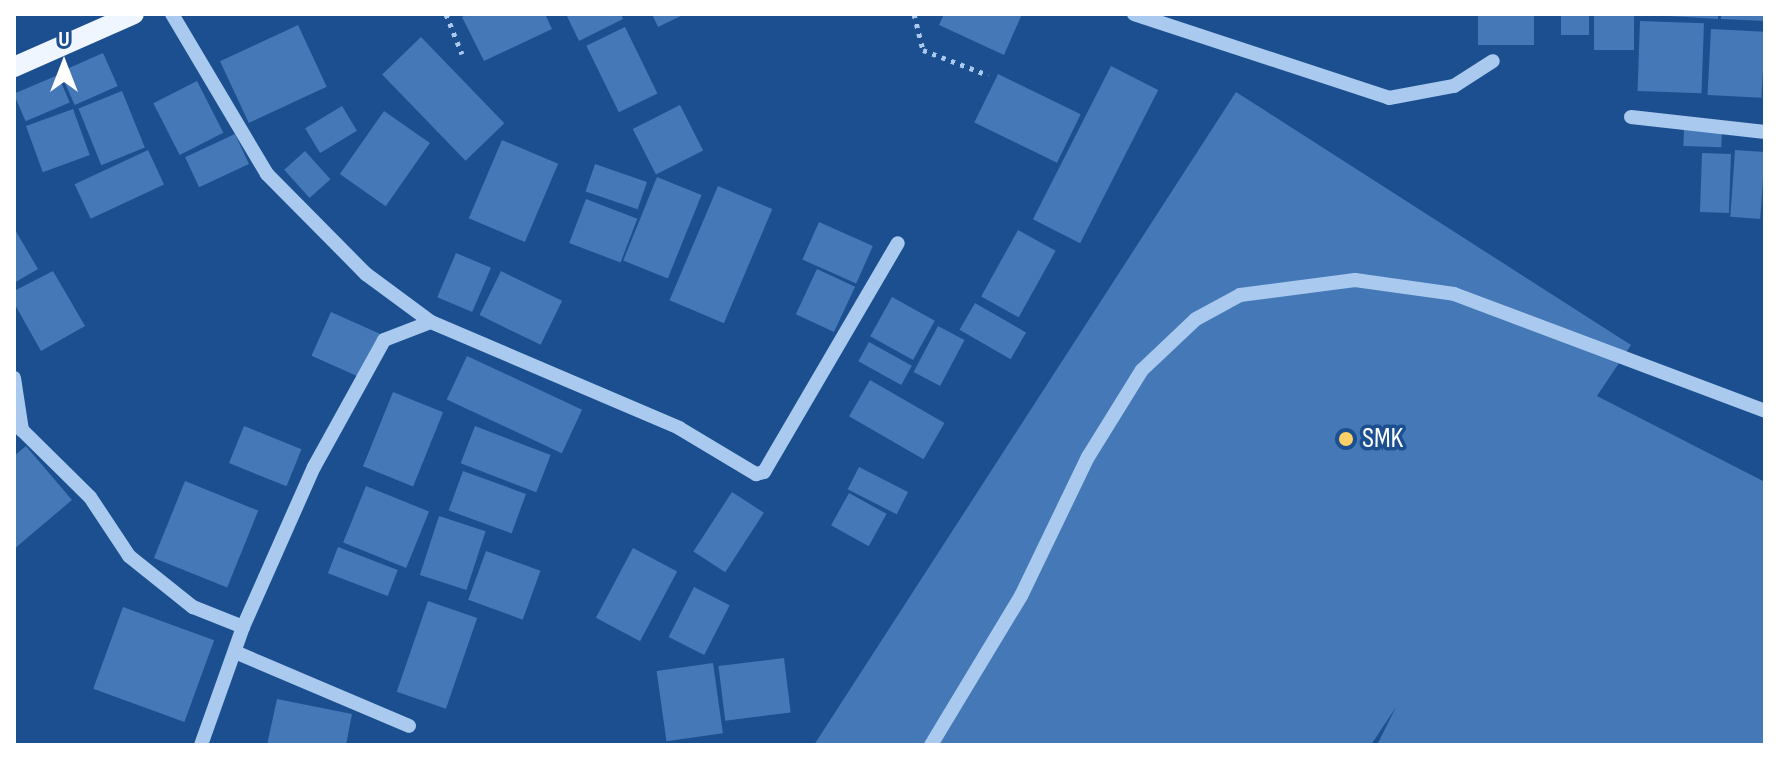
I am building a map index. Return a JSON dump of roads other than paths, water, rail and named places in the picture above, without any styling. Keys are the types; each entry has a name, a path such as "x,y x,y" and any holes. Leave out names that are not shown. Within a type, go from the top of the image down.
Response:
{"main road":[{"path":"14,67 134,14"}],"street":[{"path":"172,14 267,174 366,274 431,322 679,428 756,474 764,472 898,243"},
{"path":"1134,14 1389,98 1454,86 1493,61"},
{"path":"1631,117 1765,132"},
{"path":"931,745 1021,596 1088,457 1142,370 1196,319 1240,295 1355,280 1454,294 1765,411"},
{"path":"201,745 243,627 314,467 363,375 384,340 431,322"},
{"path":"14,378 22,430 90,497 129,556 193,607 243,627"},
{"path":"235,652 409,726"}],"place":[{"name":"SMK","path":"1346,439"}]}
